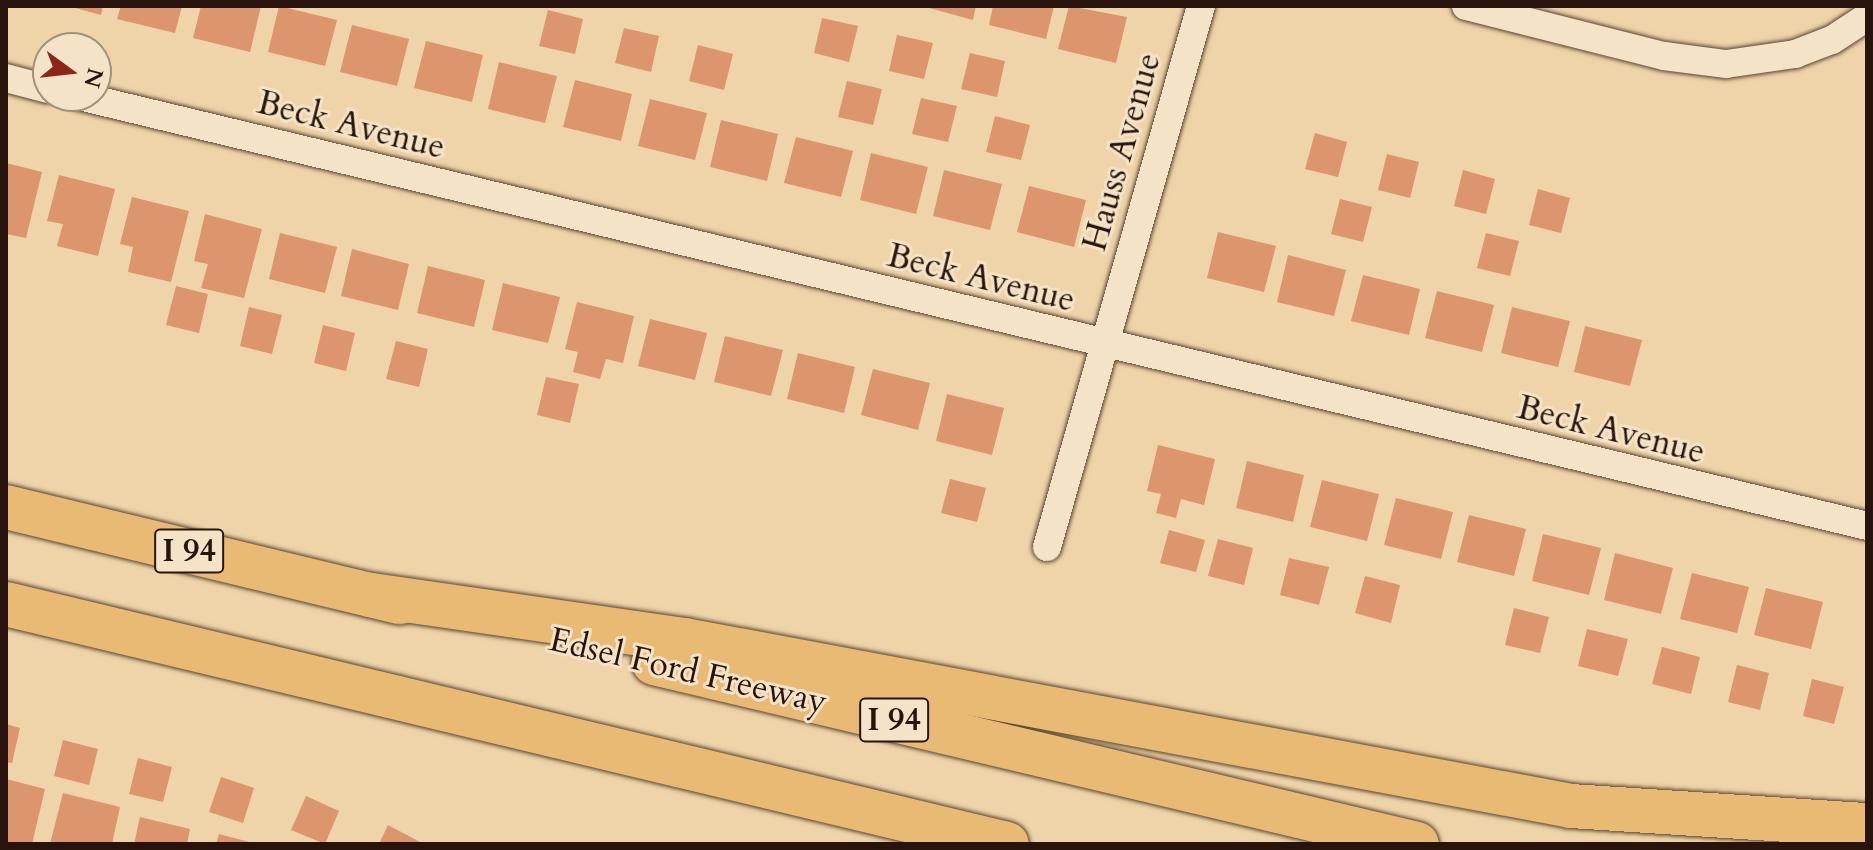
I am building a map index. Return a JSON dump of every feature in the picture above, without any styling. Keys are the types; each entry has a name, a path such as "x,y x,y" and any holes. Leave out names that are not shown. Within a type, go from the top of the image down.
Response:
{"highway":[{"name":"Edsel Ford Freeway","path":"6,507 1417,844"},
{"path":"371,595 685,640 1571,806 1867,825"},
{"path":"6,604 1007,844"},
{"path":"613,749 911,844"}],"street":[{"name":"Hauss Avenue","path":"1047,547 1201,6"},
{"path":"1466,6 1664,56 1726,64 1795,54 1832,40 1867,17"},
{"path":"6,78 32,85"},
{"name":"Beck Avenue","path":"112,104 1867,526"}],"building":[{"path":"68,6 103,6 101,15"},
{"path":"121,6 182,6 175,33 117,19"},
{"path":"201,6 261,6 250,52 193,38"},
{"path":"279,6 337,20 325,66 268,52"},
{"path":"922,6 976,6 973,20"},
{"path":"993,6 1054,6 1046,39 989,25"},
{"path":"1069,6 1127,17 1116,63 1058,49"},
{"path":"548,10 583,19 575,54 539,46"},
{"path":"822,18 858,26 849,62 814,53"},
{"path":"352,25 409,39 397,86 340,72"},
{"path":"624,28 659,36 651,72 615,63"},
{"path":"897,35 933,43 924,79 889,71"},
{"path":"426,41 483,55 472,102 414,88"},
{"path":"698,45 733,54 724,90 689,81"},
{"path":"970,53 1005,61 997,97 961,89"},
{"path":"499,62 557,76 545,123 488,109"},
{"path":"575,80 632,94 621,141 563,127"},
{"path":"847,81 882,89 873,125 838,117"},
{"path":"921,98 957,106 948,142 912,134"},
{"path":"650,99 707,113 695,160 638,146"},
{"path":"995,116 1030,125 1021,160 986,152"},
{"path":"721,120 778,134 767,181 710,167"},
{"path":"1315,133 1347,142 1338,177 1305,169"},
{"path":"796,137 853,151 841,197 784,183"},
{"path":"871,153 928,167 916,214 860,200"},
{"path":"1387,154 1419,162 1410,198 1378,190"},
{"path":"6,163 42,172 26,238 6,234"},
{"path":"944,170 1002,184 990,230 933,216"},
{"path":"1463,170 1495,179 1486,214 1454,206"},
{"path":"59,175 115,189 98,256 57,246 63,224 47,221"},
{"path":"1029,186 1086,200 1074,247 1017,232"},
{"path":"1538,189 1570,198 1561,233 1529,225"},
{"path":"132,197 189,211 171,282 128,272 133,247 120,244"},
{"path":"1340,199 1372,207 1363,242 1331,234"},
{"path":"205,214 262,229 244,298 201,288 208,264 194,261"},
{"path":"1218,232 1276,246 1264,292 1207,278"},
{"path":"280,233 337,247 325,293 269,279"},
{"path":"1486,233 1519,241 1510,276 1477,268"},
{"path":"352,249 409,264 398,310 341,296"},
{"path":"1288,255 1346,270 1334,316 1277,302"},
{"path":"428,266 485,280 474,327 417,313"},
{"path":"1363,275 1420,289 1409,335 1351,321"},
{"path":"503,283 560,297 548,343 492,330"},
{"path":"176,286 208,294 199,333 166,325"},
{"path":"1437,291 1494,305 1482,352 1425,338"},
{"path":"577,302 634,316 623,363 606,359 600,379 573,372 578,352 565,349"},
{"path":"249,307 282,315 272,354 240,346"},
{"path":"1512,307 1570,321 1558,367 1501,353"},
{"path":"650,319 707,333 695,380 638,366"},
{"path":"323,325 355,333 346,371 314,363"},
{"path":"1585,326 1642,340 1630,386 1574,372"},
{"path":"725,336 783,350 771,396 714,382"},
{"path":"396,341 428,349 419,387 386,379"},
{"path":"798,353 855,367 844,413 787,399"},
{"path":"873,369 930,383 918,430 861,415"},
{"path":"546,377 579,384 570,423 537,415"},
{"path":"947,394 1004,408 992,455 936,441"},
{"path":"1158,445 1215,459 1204,505 1181,499 1176,518 1156,513 1161,494 1147,491"},
{"path":"1247,461 1304,475 1293,522 1236,508"},
{"path":"950,479 986,488 977,522 941,513"},
{"path":"1322,480 1379,494 1367,541 1310,527"},
{"path":"1396,498 1453,512 1441,559 1384,545"},
{"path":"1469,515 1526,529 1514,576 1457,562"},
{"path":"1169,530 1205,540 1196,572 1160,563"},
{"path":"1543,534 1601,548 1589,595 1532,581"},
{"path":"1218,539 1253,548 1244,585 1208,576"},
{"path":"1615,553 1673,568 1661,614 1604,600"},
{"path":"1289,558 1329,567 1319,605 1280,595"},
{"path":"1692,573 1749,587 1737,633 1680,619"},
{"path":"1365,576 1400,585 1391,623 1355,613"},
{"path":"1766,588 1823,602 1811,649 1754,635"},
{"path":"1514,608 1549,617 1540,653 1505,645"},
{"path":"1587,629 1628,639 1618,676 1578,666"},
{"path":"1662,647 1700,657 1691,694 1652,684"},
{"path":"1737,665 1769,673 1760,710 1728,702"},
{"path":"1812,679 1844,687 1834,724 1803,716"},
{"path":"6,724 20,728 12,763 6,762"},
{"path":"63,740 98,749 89,785 54,776"},
{"path":"138,758 172,767 163,802 129,794"},
{"path":"221,777 254,788 243,823 209,812"},
{"path":"6,779 45,789 32,844 6,843"},
{"path":"63,793 120,807 112,844 50,844"},
{"path":"306,796 339,811 325,844 291,830"},
{"path":"140,817 190,829 187,844 134,844"},
{"path":"388,825 420,842 419,844 379,844"},
{"path":"219,834 253,843 253,844 216,844"}]}
